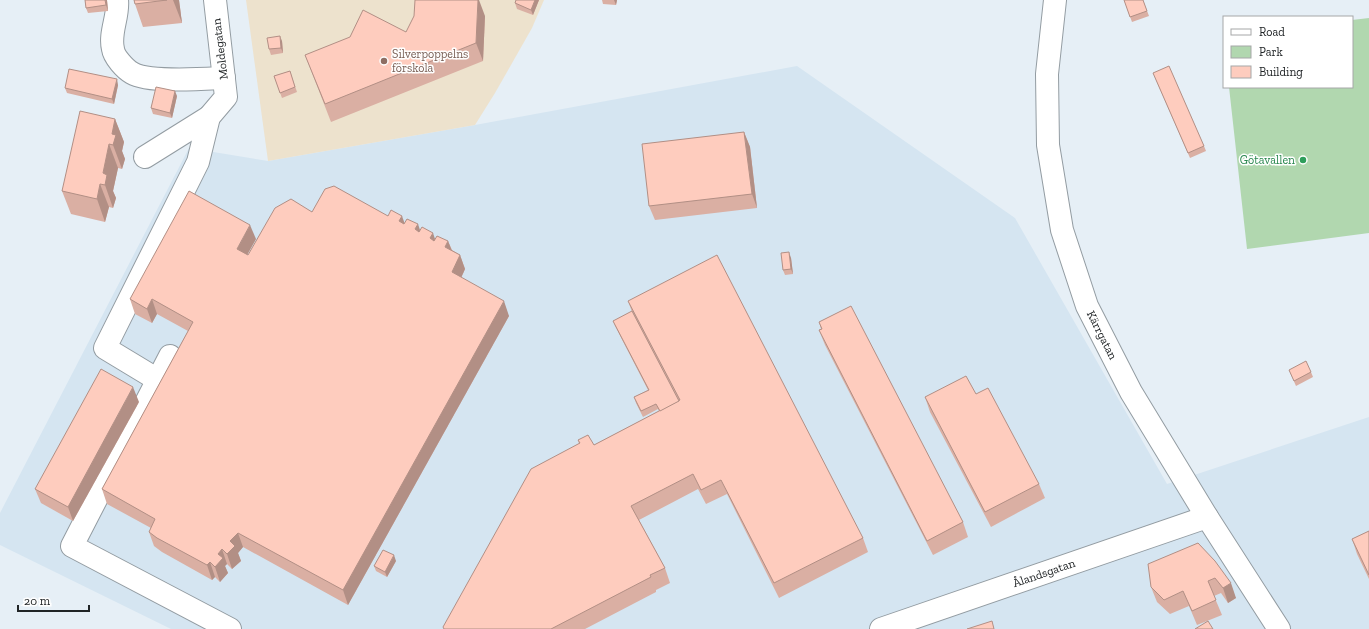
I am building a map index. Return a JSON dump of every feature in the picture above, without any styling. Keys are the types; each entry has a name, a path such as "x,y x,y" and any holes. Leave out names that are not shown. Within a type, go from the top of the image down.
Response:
{"street":[{"path":"117,0 118,6 112,34 113,50 121,64 132,73 149,77 225,88 209,117 198,162 105,348 158,380"},
{"name":"Moldegatan","path":"214,0 225,88"},
{"name":"Kärrgatan","path":"1055,0 1047,74 1048,145 1062,230 1090,313 1131,392 1207,517 1279,629"},
{"path":"145,157 209,117"},
{"path":"170,356 72,546 230,629"},
{"name":"Ålandsgatan","path":"881,629 1207,517"}],"shaded area":[{"name":"Silverpoppelns förskola","path":"246,0 544,0 532,28 475,125 268,161"},
{"path":"797,66 1015,218 1167,484 1369,417 1369,629 171,629 0,545 0,513 189,148 268,161"}],"green space":[{"name":"Götavallen","path":"1369,18 1369,233 1247,249 1229,88 1353,88 1353,20"}],"building":[{"path":"85,0 105,0 106,5 86,8"},
{"path":"134,0 167,0 135,4"},
{"path":"415,0 478,0 476,43 325,104 305,55 350,37 363,10 406,32 414,16"},
{"path":"516,0 535,0 531,10 515,3"},
{"path":"1124,0 1143,0 1147,11 1130,17"},
{"path":"280,36 281,48 269,49 267,38"},
{"path":"1169,66 1204,146 1188,153 1153,73"},
{"path":"69,69 117,79 112,99 65,88"},
{"path":"290,71 295,87 280,93 274,76"},
{"path":"156,87 175,91 170,113 151,108"},
{"path":"80,111 115,119 112,134 116,135 113,145 109,144 103,173 107,175 105,185 100,184 97,199 62,191"},
{"path":"744,132 752,194 649,206 642,144"},
{"path":"334,186 388,216 391,210 402,216 399,221 404,224 407,219 418,224 415,229 419,232 422,227 433,233 430,238 434,241 437,236 448,241 445,247 460,255 452,272 504,301 343,590 238,533 230,541 235,546 227,554 222,549 218,554 223,558 215,567 210,562 207,565 157,538 149,532 155,519 102,489 193,322 152,299 147,309 130,299 189,191 250,225 237,249 248,255 275,208 291,199 312,212 325,189"},
{"path":"789,252 791,269 783,270 781,253"},
{"path":"717,255 863,538 774,583 721,480 701,490 693,474 631,506 665,568 650,575 651,577 551,629 444,629 443,627 531,469 580,443 578,440 588,435 594,445 680,400 628,301"},
{"path":"851,306 963,522 927,541 819,330 822,329 819,322"},
{"path":"632,311 679,401 660,411 656,404 641,411 634,397 649,390 613,321"},
{"path":"1306,361 1311,372 1294,381 1289,370"},
{"path":"101,369 133,387 68,507 35,489"},
{"path":"966,376 976,394 988,388 1039,484 985,512 925,397"},
{"path":"1369,531 1369,575 1352,539"},
{"path":"1198,543 1215,561 1231,583 1223,588 1215,578 1208,581 1216,600 1192,611 1183,591 1164,600 1151,587 1148,564"},
{"path":"383,550 394,555 385,572 374,566"},
{"path":"992,621 994,629 967,629"},
{"path":"1208,621 1213,629 1195,629"}],"place":[{"name":"Silverpoppelns förskola","path":"384,61"},
{"name":"Götavallen","path":"1303,160"}]}
